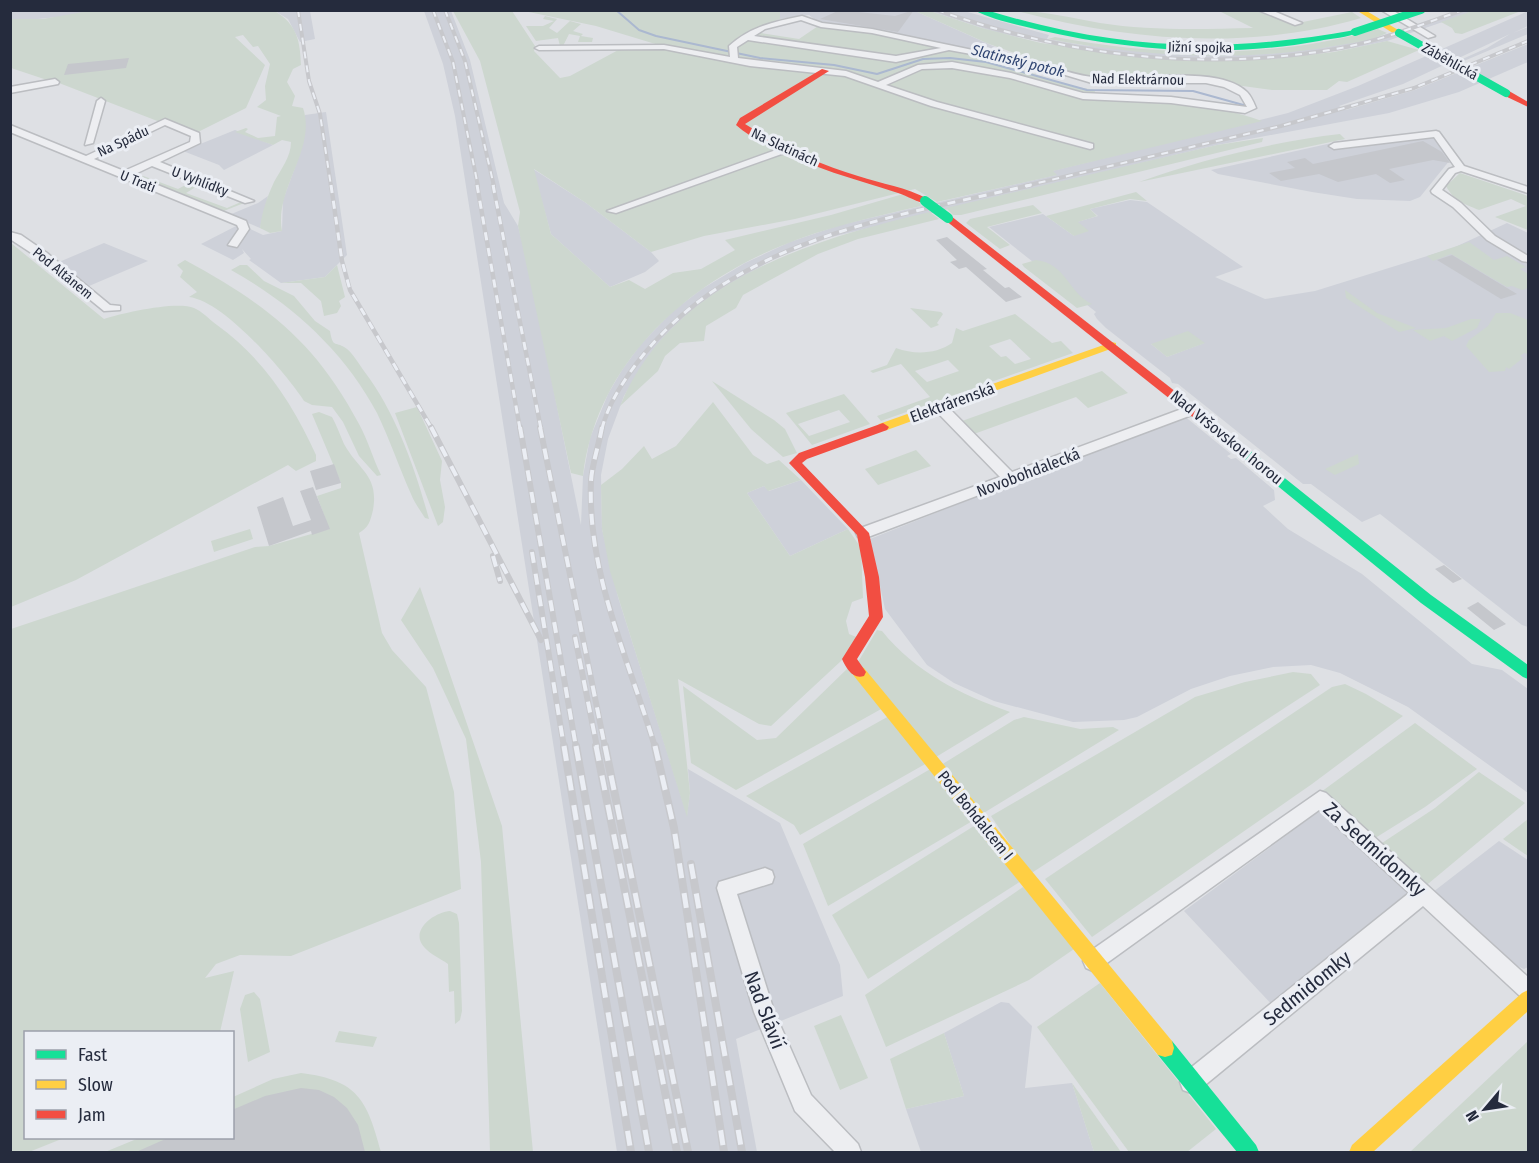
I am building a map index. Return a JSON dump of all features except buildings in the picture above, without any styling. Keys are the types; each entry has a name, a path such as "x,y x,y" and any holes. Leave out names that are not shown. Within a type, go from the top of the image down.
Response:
{"main road":[{"name":"Jižní spojka","path":"977,10 1061,33 1166,47 1269,46 1350,29 1421,10"},
{"name":"Jižní spojka","path":"997,10 1078,30 1182,41 1263,40 1350,29 1395,10"},
{"name":"Záběhlická","path":"1362,13 1528,105"},
{"name":"Na Slatinách","path":"825,71 743,120 740,124 753,134 854,177 909,191 925,201"},
{"name":"Nad Vršovskou horou","path":"925,201 1112,345 1434,606 1528,673"},
{"name":"Elektrárenská","path":"863,533 795,463 803,456 1112,345"},
{"name":"Pod Bohdalcem I","path":"863,533 872,577 876,617 849,659 1249,1152"},
{"path":"1359,1152 1528,999"}],"street":[{"path":"1262,10 1298,22"},
{"path":"1385,10 1431,36"},
{"name":"Nad Elektrárnou","path":"743,37 777,22 801,18 821,25 872,31 1011,61 1030,61 1091,80 1171,78 1237,88 1254,109 1171,100 1083,96 1011,76 952,65 921,67 880,84"},
{"path":"733,55 734,44 743,37 898,59 953,49"},
{"path":"539,48 664,47 733,55 825,71 880,84 934,104 1090,146"},
{"path":"10,90 55,82"},
{"path":"88,142 102,101"},
{"name":"Na Spádu","path":"84,159 165,122 196,135 195,143 150,162"},
{"name":"U Trati","path":"10,128 242,223 244,229 233,245"},
{"path":"1334,146 1436,134 1461,168 1528,190"},
{"path":"66,152 88,142 106,149"},
{"path":"612,211 787,149"},
{"path":"124,175 150,162"},
{"name":"U Vyhlídky","path":"150,162 249,201"},
{"path":"1461,168 1452,171 1436,191 1457,205 1491,238 1526,259"},
{"name":"Pod Altánem","path":"10,236 16,235 108,309 116,308"},
{"path":"940,407 1011,480"},
{"name":"Novobohdalecká","path":"863,533 1011,480 1192,410"},
{"name":"Za Sedmidomky","path":"1094,961 1320,799 1528,990"},
{"name":"Nad Slávií","path":"765,877 726,888 736,927 764,1012 803,1103 850,1152"},
{"name":"Sedmidomky","path":"1191,1082 1424,894"}],"shaded area":[{"path":"118,10 275,11 293,28 300,48 301,65 293,69 287,82 295,96 292,106 303,108 306,123 300,154 284,200 281,215 282,231 270,233 260,228 267,199 287,158 291,142 282,140 273,145 235,132 246,128 248,129 245,132 258,138 275,136 277,117 281,116 257,107 266,100 265,86 270,64 258,46 253,47 243,35 235,37 265,65 246,108 198,132 160,122 59,83 59,80 50,81 11,68 10,19 43,19 83,12"},
{"path":"1475,10 1521,11 1462,34 1455,33 1452,28 1441,22"},
{"path":"11,11 118,11 28,20 11,19"},
{"path":"275,11 310,11 315,39 300,42 288,19"},
{"path":"424,11 451,11 470,60 504,203 518,226 529,268 581,525 583,476 590,438 608,394 622,370 641,344 673,311 702,289 745,263 790,242 840,225 1056,175 1052,171 1288,113 1358,86 1528,11 1528,26 1513,33 1528,27 1528,34 1452,66 1449,65 1487,48 1510,34 1403,84 1339,106 1346,110 1415,90 1528,44 1528,62 1459,92 1389,113 1217,145 827,238 774,259 723,288 686,316 644,363 624,396 608,439 601,475 602,529 618,597 687,815 690,793 688,769 780,823 840,965 843,996 736,1039 757,1152 617,1152 455,116 443,64"},
{"path":"453,11 512,11 535,46 534,51 560,78 570,76 622,48 662,46 596,26 524,11 780,11 780,19 748,31 799,39 821,24 873,31 1020,62 1016,68 1071,86 1095,90 1094,99 1200,106 1242,114 1262,121 1053,171 1057,175 937,202 915,189 795,219 704,236 651,252 586,203 534,169 551,234 610,287 629,280 645,289 673,273 701,269 735,250 725,240 831,215 903,194 920,203 921,206 833,228 781,246 711,283 679,307 650,335 626,365 606,399 591,436 583,476 571,473 518,226 520,212 480,61"},
{"path":"780,11 915,11 1013,55 1009,60 821,24 809,15 780,19"},
{"path":"915,11 930,11 982,28 1041,43 1155,58 1273,59 1334,52 1387,41 1419,50 1347,82 1339,81 1327,90 1272,90 1176,77 1092,78 1076,75 989,44"},
{"path":"930,11 964,11 1049,35 1047,39 1082,45 1191,55 1267,54 1327,47 1378,37 1457,11 1475,11 1387,41 1353,48 1294,57 1228,60 1155,58 1068,47 998,33"},
{"path":"1017,11 1048,13 1119,26 1176,29 1253,28 1219,11 1256,11 1293,24 1352,12 1361,18 1276,35 1189,38 1102,29"},
{"path":"545,16 557,19 549,28 557,33 570,21 581,24 573,31 583,34 581,36 593,38 592,42 578,42 580,36 569,34 563,46 560,46 558,38 536,41 526,26 543,26 554,21 543,19"},
{"path":"1378,29 1387,33 1361,41 1299,51 1227,56 1119,50 1048,39 1055,37 1136,48 1218,52 1299,46"},
{"path":"326,112 347,255 325,277 281,283 249,260 251,259 242,249 244,253 233,260 201,244 240,224 263,235 282,231 283,200 297,162 305,130 305,115"},
{"path":"235,130 273,145 224,170 219,165 183,151"},
{"path":"1430,133 1450,160 1420,197 1410,201 1357,199 1312,192 1218,174 1211,170 1341,141"},
{"path":"1340,134 1345,139 1139,182 1238,152"},
{"path":"1263,138 1262,142 961,215 953,215 946,208 1217,145"},
{"path":"146,169 138,174 178,189 191,182 199,185 186,193 227,208 241,202 244,203 224,211 131,175"},
{"path":"533,169 586,203 651,252 659,261 645,272 610,287 551,234"},
{"path":"1460,173 1528,196 1528,230 1495,217 1526,206 1511,199 1479,210 1456,199 1446,186"},
{"path":"1136,192 1147,201 1130,199 1090,209 1097,216 1078,222 1089,231 1074,236 1046,216"},
{"path":"268,196 260,228 229,215 258,203"},
{"path":"1130,200 1147,202 1243,267 1215,277 1265,299 1315,291 1453,248 1507,223 1528,233 1528,627 1522,625 1380,514 1362,522 1311,484 1303,484 1178,384 1172,383 1170,378 1106,328 1097,319 1094,314 1096,312 989,227 1043,214 1074,236 1077,222 1098,216 1090,209","holes":["1204,343 1167,357 1151,344"]},
{"path":"1033,205 1042,213 987,227 1010,245 1000,249 966,223 970,219"},
{"path":"930,212 939,219 858,239 818,254 743,295 736,308 706,326 704,341 680,343 665,356 658,371 620,406 643,363 674,326 710,297 750,272 793,252 839,236"},
{"path":"1469,242 1494,260 1507,256 1526,267 1520,269 1528,274 1528,288 1522,290 1512,286 1507,287 1451,254 1433,261 1427,256"},
{"path":"11,243 104,319 136,311 175,306 186,306 200,311 249,352 275,383 307,436 316,455 316,461 296,471 288,465 76,580 11,607"},
{"path":"104,243 148,261 89,286 59,262"},
{"path":"185,260 264,309 306,347 342,395 362,430 381,475 377,476 359,456 343,422 332,407 312,405 304,401 268,356 236,324 203,301 189,297 197,292 180,277 183,271 177,265"},
{"path":"1036,260 1054,267 1077,293 1092,304 1077,308 1022,264"},
{"path":"240,265 247,265 264,281 294,296 315,321 330,331 334,343 343,346 354,356 395,423 411,461 429,519 425,518 414,500 377,413 349,370 333,350 295,314 275,298 231,270"},
{"path":"337,265 345,297 339,301 341,306 337,313 324,316 321,301 301,283 281,283 325,277"},
{"path":"1345,290 1377,313 1416,328 1399,332 1346,298"},
{"path":"910,308 941,312 943,314 937,323 939,325 931,328"},
{"path":"1496,313 1510,313 1528,320 1528,354 1524,353 1520,356 1523,358 1509,369 1506,367 1505,371 1489,372 1466,346 1469,340 1488,326"},
{"path":"1015,314 1052,343 1061,341 1073,353 881,421 877,416 930,397 901,364 873,373 870,371 887,365 896,348 911,352 932,351 952,343 956,328 963,331","holes":["1010,339 1031,359 1015,364 1006,356 1001,357 989,346","948,360 959,371 927,382 915,371"]},
{"path":"1471,319 1481,319 1477,328 1452,341 1444,336 1430,341 1413,330 1446,328"},
{"path":"1188,331 1205,343 1167,357 1151,344"},
{"path":"1102,371 1128,393 1088,408 1076,397 974,434 962,421"},
{"path":"712,381 785,429 797,453 783,457 751,429"},
{"path":"844,394 870,424 812,445 786,413","holes":["839,410 850,422 809,436 798,424"]},
{"path":"713,402 753,455 767,464 779,460 801,480 768,491 764,486 747,493 790,556 848,529 861,548 863,598 852,602 846,621 849,634 859,638 841,661 771,726 759,724 678,679 690,793 687,817 610,571 602,529 601,485 622,469 644,446 652,459 676,446"},
{"path":"417,407 442,461 440,480 445,507 443,522 438,526 395,413"},
{"path":"319,412 332,417 344,444 366,474 373,489 371,518 367,526 359,533 382,633 392,650 426,687 454,792 461,889 291,956 240,955 216,964 205,978 234,971 220,1031 24,1031 24,1139 62,1139 29,1152 11,1152 11,629 255,547 269,546 329,529 317,496 341,488 341,483 312,414"},
{"path":"1183,415 1231,454 1227,456 1231,459 1236,458 1274,490 1275,500 1263,506 1288,529 1362,574 1472,664 1502,670 1528,689 1528,793 1408,707 1340,673 1311,665 1273,667 1230,676 1191,689 1137,717 1124,720 1073,722 994,701 954,683 927,665 885,609 870,539"},
{"path":"916,450 931,466 878,485 865,469"},
{"path":"1358,454 1359,464 1335,475 1325,469"},
{"path":"801,480 848,529 790,556 747,493 764,486 769,491"},
{"path":"250,529 253,539 214,552 211,541"},
{"path":"420,587 502,826 533,1152 490,1152 481,862 466,739 433,668 401,620"},
{"path":"877,630 882,631 909,659 956,690 1010,712 936,757 858,662"},
{"path":"849,667 883,708 736,790 691,763 683,686 757,740 776,738"},
{"path":"1293,672 1311,674 1320,685 1030,874 991,816 1195,697 1245,682"},
{"path":"1345,684 1403,716 1312,784 1092,937 1045,879 1332,687"},
{"path":"889,716 927,763 800,835 794,825 746,796"},
{"path":"1024,717 1080,729 1113,727 1119,730 982,814 941,765 1014,720"},
{"path":"1415,723 1477,769 1425,807 1372,840 1321,792"},
{"path":"932,768 974,820 828,906 803,844"},
{"path":"1479,772 1525,803 1423,888 1379,845 1435,808"},
{"path":"1322,809 1415,893 1275,1008 1184,911"},
{"path":"1528,819 1528,856 1503,839"},
{"path":"974,826 1021,881 868,979 832,915"},
{"path":"1499,841 1528,860 1528,967 1524,969 1513,964 1433,892"},
{"path":"1023,887 1077,947 1029,980 886,1047 865,995"},
{"path":"450,911 457,914 459,923 462,1011 460,1020 455,1024 454,991 449,992 448,964 432,954 420,941 422,928 431,918"},
{"path":"1100,983 1216,1129 1187,1152 1129,1152 1037,1027"},
{"path":"254,992 260,999 270,1052 248,1062 240,1009 245,995"},
{"path":"1001,1002 1009,1003 1032,1026 1025,1088 1072,1083 1094,1152 921,1152 906,1109 964,1096 944,1033"},
{"path":"841,1015 868,1078 840,1090 814,1026"},
{"path":"339,1031 377,1037 373,1047 335,1042"},
{"path":"944,1033 964,1096 906,1109 890,1059"},
{"path":"1528,1041 1528,1152 1410,1152"},
{"path":"301,1073 320,1076 348,1087 365,1106 381,1152 105,1152 137,1139 234,1139 234,1097 273,1079"},
{"path":"1072,1083 1121,1152 1094,1152"}],"waterway":[{"name":"Slatinský potok","path":"616,10 639,30 656,36 760,58 834,65 877,74 923,59 950,58 986,62 1087,90 1193,91 1247,106"}],"railway":[{"path":"298,10 309,81 320,114 331,186"},
{"path":"433,10 453,62 478,186"},
{"path":"445,10 465,61 494,186"},
{"path":"937,10 1035,39 1086,49 1136,56 1187,59 1239,59 1341,48 1388,36 1463,10"},
{"path":"1025,186 1281,126 1414,88 1528,41"},
{"path":"331,185 342,261 350,290 432,429"},
{"path":"477,185 520,429"},
{"path":"493,185 541,429"},
{"path":"602,429 619,390 644,354 682,315 725,283 772,258 821,238 873,222 1031,185"},
{"path":"431,427 541,640"},
{"path":"520,427 576,747"},
{"path":"540,427 605,747"},
{"path":"602,427 591,481 596,550 612,616 655,747"},
{"path":"532,552 564,747"},
{"path":"493,556 500,581"},
{"path":"575,637 597,747"},
{"path":"564,746 631,1152"},
{"path":"576,746 649,1152"},
{"path":"596,746 677,1152"},
{"path":"605,746 688,1152"},
{"path":"655,746 674,828 724,1152"},
{"path":"691,864 742,1152"}],"traffic: fast":[{"path":"977,10 1072,35 1118,43 1164,47 1258,46 1306,41 1355,32"},
{"path":"1355,32 1421,10"},
{"path":"1399,33 1506,93"},
{"path":"925,201 948,218"},
{"path":"1218,431 1426,599 1528,673"},
{"path":"1165,1048 1249,1152"}],"traffic: slow":[{"path":"1359,10 1399,33"},
{"path":"883,427 1112,345"},
{"path":"859,672 1165,1048"},
{"path":"1359,1152 1528,999"}],"traffic: jam":[{"path":"825,71 743,120 740,125 810,162 854,178 908,193 925,201"},
{"path":"1506,93 1528,105"},
{"path":"948,218 1218,431"},
{"path":"859,672 849,659 876,617 872,577 863,533 795,463 803,456 883,427"}]}
